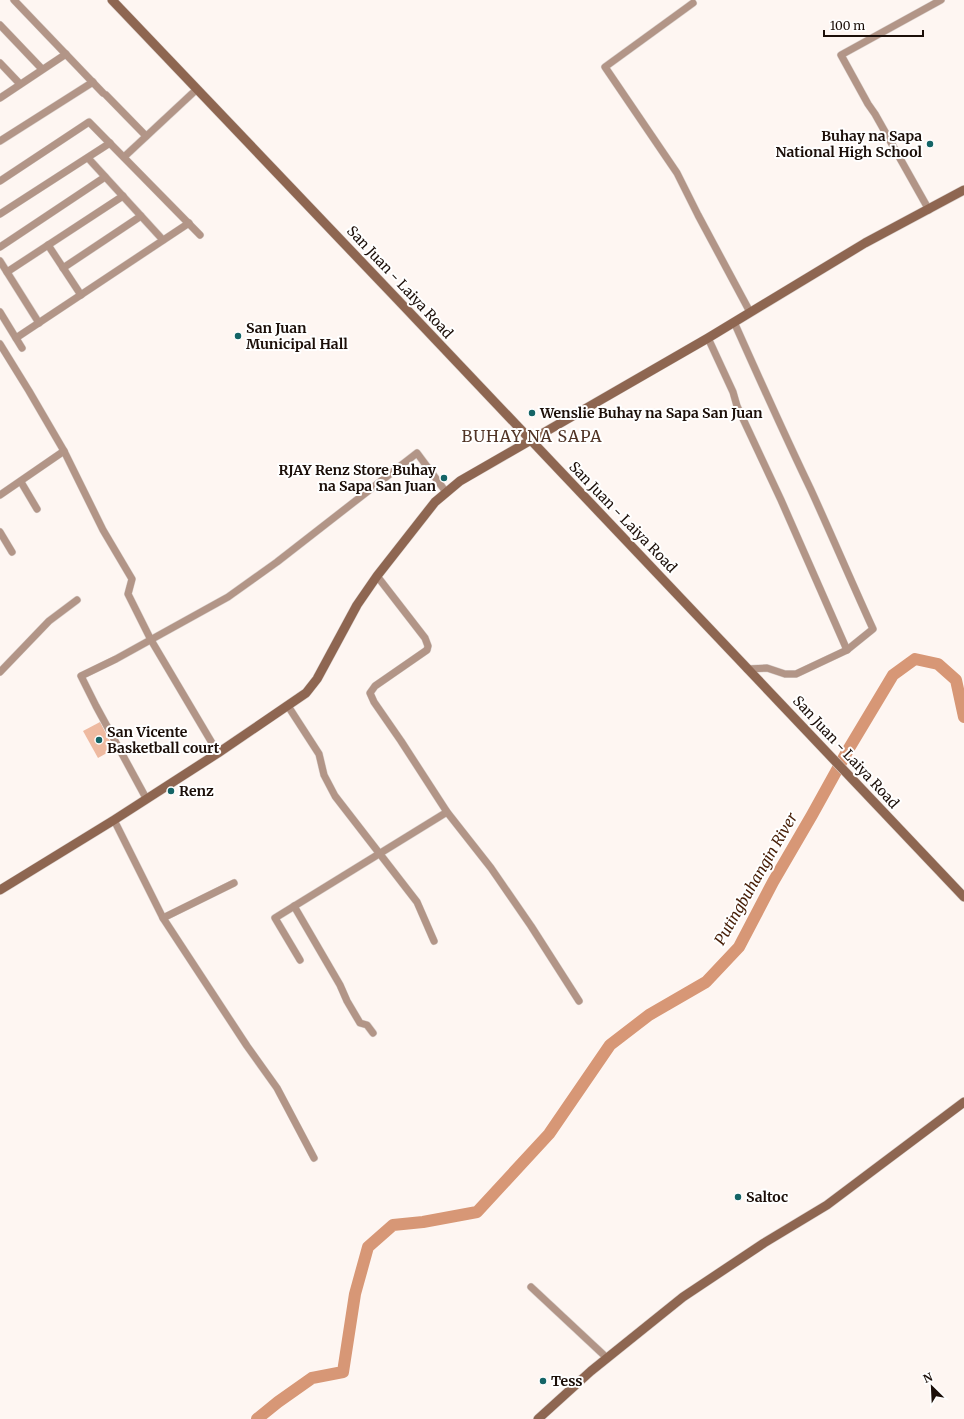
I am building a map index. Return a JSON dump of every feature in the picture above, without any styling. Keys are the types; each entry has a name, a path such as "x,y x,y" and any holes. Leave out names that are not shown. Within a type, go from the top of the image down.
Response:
{"street":[{"path":"14,0 146,136"},
{"name":"San Juan - Laiya Road","path":"112,0 964,897"},
{"path":"929,210 841,55 941,0"},
{"path":"693,3 605,67 677,173 750,312"},
{"path":"0,25 42,70"},
{"path":"0,98 66,54"},
{"path":"0,64 20,84"},
{"path":"0,141 93,82"},
{"path":"124,157 197,89"},
{"path":"0,181 89,122 200,235"},
{"path":"0,214 110,143"},
{"path":"88,158 164,240"},
{"path":"0,247 105,178"},
{"path":"0,890 114,820 218,753 306,693 318,679 357,606 377,576 435,502 460,481 708,338 865,243 964,190"},
{"path":"7,272 123,196"},
{"path":"63,268 141,216"},
{"path":"16,338 189,223"},
{"path":"48,245 81,295"},
{"path":"0,261 39,323"},
{"path":"0,312 22,348"},
{"path":"734,322 790,449 811,491 873,629 847,650 796,674 786,674 767,668 747,668"},
{"path":"708,338 733,392 736,406 781,500 847,650"},
{"path":"0,344 64,451 103,530 132,579 128,594 151,640 218,753"},
{"path":"0,495 64,451"},
{"path":"146,798 81,676 116,659 228,597 277,562 417,453 446,492"},
{"path":"20,482 37,509"},
{"path":"0,532 12,552"},
{"path":"377,576 425,638 428,646 427,650 375,686 370,692 374,702 402,741 447,812 492,868 532,926 579,1001"},
{"path":"0,672 49,621 77,600"},
{"path":"288,706 319,754 324,775 335,796 417,902 434,941"},
{"path":"300,960 275,918 447,812"},
{"path":"114,820 163,918 247,1046 277,1088 314,1158"},
{"path":"163,918 234,882"},
{"path":"294,906 340,985 360,1023 367,1025 373,1033"},
{"path":"538,1419 607,1358 683,1297 764,1243 827,1205 964,1102"},
{"path":"531,1287 607,1358"}],"shaded area":[{"name":"San Vicente Basketball court","path":"100,722 114,749 98,758 83,731"}],"waterway":[{"name":"Putingbuhangin River","path":"257,1419 312,1378 343,1372 355,1294 368,1247 393,1225 423,1222 477,1212 549,1134 610,1045 649,1015 706,982 739,947 773,882 848,750 893,675 915,659 938,664 956,680 964,717"}],"place":[{"name":"Buhay na Sapa National High School","path":"930,144"},
{"name":"San Juan Municipal Hall","path":"238,336"},
{"name":"Wenslie Buhay na Sapa San Juan","path":"532,413"},
{"name":"RJAY Renz Store Buhay na Sapa San Juan","path":"444,478"},
{"name":"San Vicente Basketball court","path":"99,740"},
{"name":"Renz","path":"171,791"},
{"name":"Saltoc","path":"738,1197"},
{"name":"Tess","path":"543,1381"}],"district":[{"name":"BUHAY NA SAPA","path":"532,436"}]}
